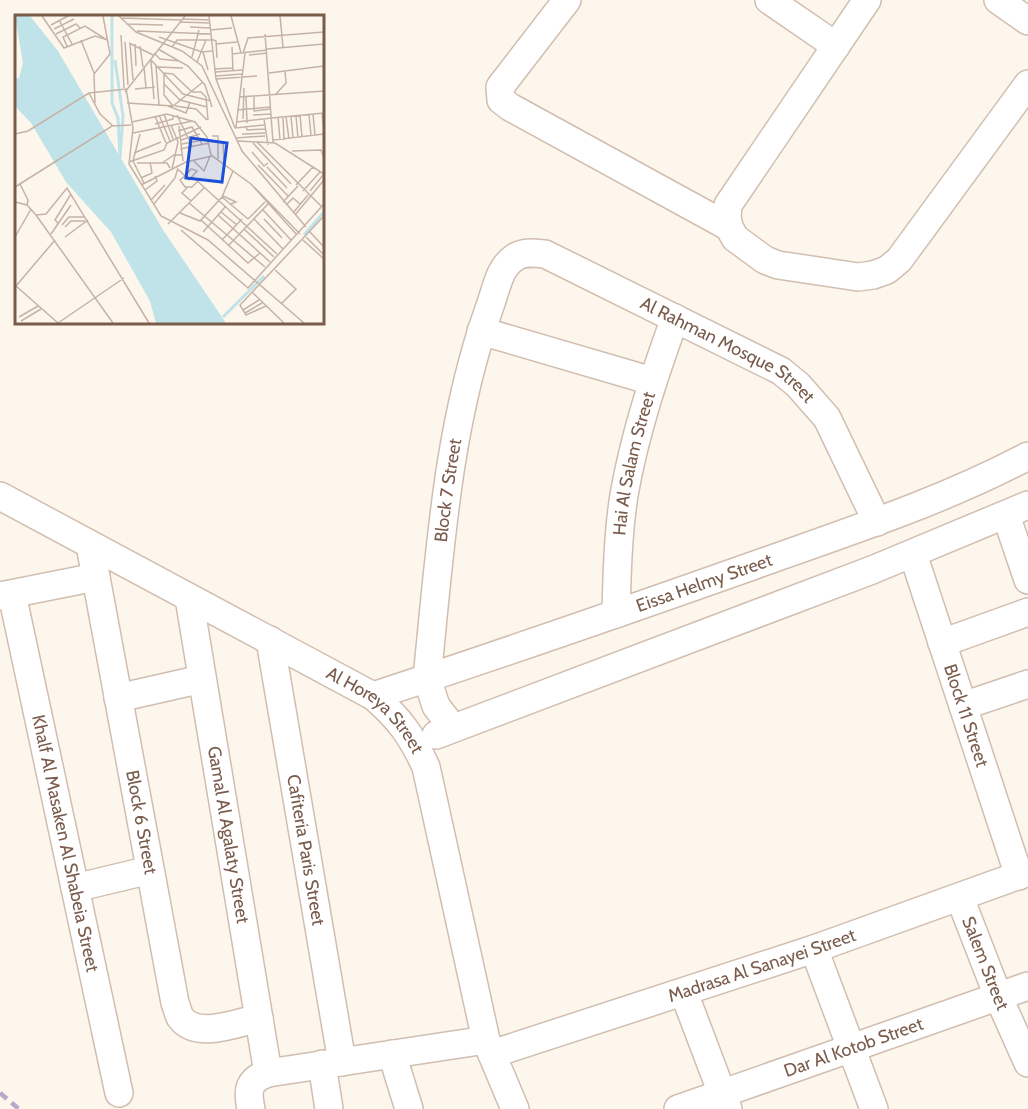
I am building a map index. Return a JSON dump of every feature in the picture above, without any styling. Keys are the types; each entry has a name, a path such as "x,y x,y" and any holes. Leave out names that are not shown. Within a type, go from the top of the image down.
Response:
{"street":[{"path":"567,0 500,87 501,100 729,227"},
{"path":"770,0 836,46"},
{"path":"867,0 729,206 727,217 735,238 765,260 778,265 858,277 887,270 899,260 1028,84"},
{"path":"998,0 1028,21"},
{"name":"Al Rahman Mosque Street","path":"514,257 529,252 545,254 781,371 798,385 826,418 877,522"},
{"name":"Block 7 Street","path":"453,728 436,706 427,678 451,461 463,395 481,331 503,269 514,257"},
{"name":"Hai Al Salam Street","path":"616,614 618,555 624,496 636,438 652,381 675,318"},
{"path":"481,331 652,381"},
{"name":"Eissa Helmy Street","path":"373,696 877,522 968,485 1028,456"},
{"name":"Al Horeya Street","path":"0,496 373,696 404,725 415,743 429,776 489,1047 515,1109"},
{"path":"415,743 913,554 1017,510 1028,580"},
{"name":"Block 6 Street","path":"90,545 175,1003 180,1017 190,1025 204,1029 259,1018"},
{"name":"Block 11 Street","path":"913,554 963,706 1023,874"},
{"path":"6,595 96,578"},
{"name":"Khalf Al Masaken Al Shabeia Street","path":"6,595 75,888 119,1093"},
{"name":"Gamal Al Agalaty Street","path":"189,598 268,1072"},
{"path":"942,643 1028,612"},
{"name":"Cafiteria Paris Street","path":"270,640 332,1063 329,1109"},
{"path":"118,698 202,679"},
{"path":"963,706 1028,684"},
{"path":"75,888 150,870"},
{"name":"Madrasa Al Sanayei Street","path":"268,1072 392,1054 489,1047 684,993 1023,874"},
{"name":"Salem Street","path":"960,898 998,996 1028,1063"},
{"path":"814,949 874,1109"},
{"name":"Dar Al Kotob Street","path":"678,1109 724,1101 851,1047 1028,986"},
{"path":"684,993 724,1101"},
{"path":"392,1054 409,1109"},
{"path":"251,1109 250,1086 257,1077 268,1072"}],"railway":[{"path":"0,1093 19,1109"}]}
